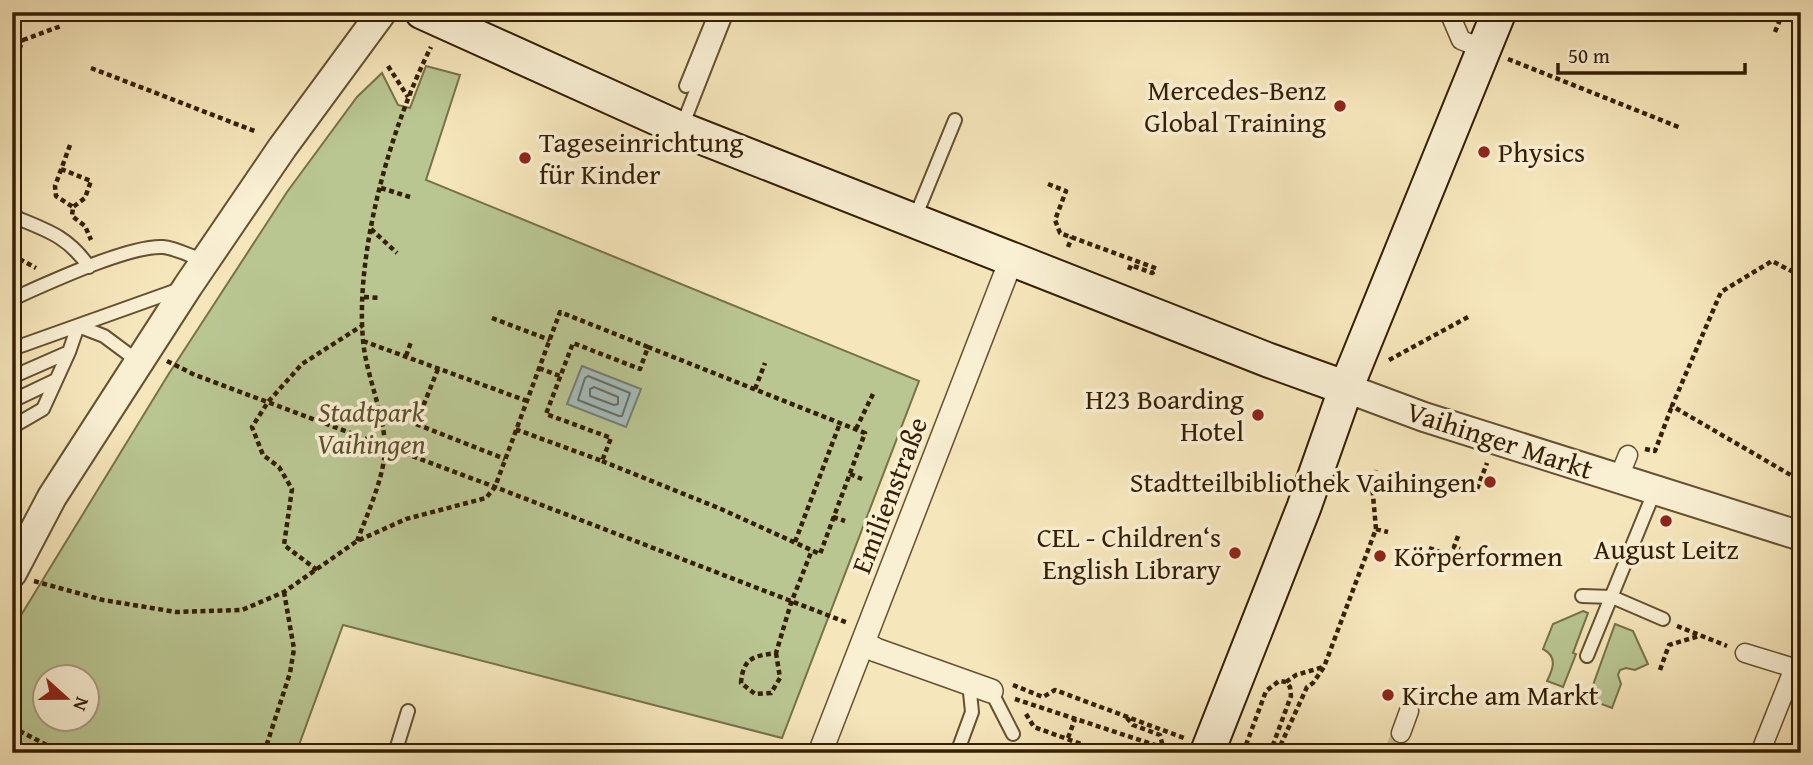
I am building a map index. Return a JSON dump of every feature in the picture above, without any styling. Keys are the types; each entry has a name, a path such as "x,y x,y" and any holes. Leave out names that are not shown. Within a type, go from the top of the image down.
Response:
{"main road":[{"path":"1196,745 1304,508 1346,388 1499,12"},
{"path":"433,18 681,129 1268,360 1346,388"}],"street":[{"path":"24,577 21,532 52,497 205,261 282,148 382,12"},
{"path":"1449,12 1461,40 1484,50"},
{"name":"Emilienstraße","path":"820,753 1012,258"},
{"name":"Vaihinger Markt","path":"1346,388 1424,417 1624,466 1656,489 1801,536"},
{"path":"863,643 969,683 998,686"},
{"path":"1745,653 1798,666 1760,753"},
{"path":"1401,733 1409,711"}],"lane":[{"path":"686,86 716,12"},
{"path":"681,129 727,12"},
{"path":"914,220 955,120"},
{"path":"12,216 66,240 78,250 89,267"},
{"path":"12,299 57,279 144,248 167,248 205,261"},
{"path":"12,349 188,286"},
{"path":"12,427 43,409 78,326"},
{"path":"78,326 104,336 139,362"},
{"path":"12,377 69,352"},
{"path":"12,401 56,380"},
{"path":"1587,656 1656,489"},
{"path":"1582,596 1612,597 1663,619"},
{"path":"957,753 972,712 969,683"},
{"path":"998,686 1013,734"},
{"path":"395,753 408,711"}],"path":[{"path":"1775,32 1783,12"},
{"path":"357,541 376,495 385,446 363,340 366,256 390,148 433,18"},
{"path":"12,45 61,26"},
{"path":"12,67 23,40"},
{"path":"1484,50 1681,128"},
{"path":"388,66 408,97"},
{"path":"91,68 257,132"},
{"path":"70,145 55,186 56,196 73,207"},
{"path":"61,169 91,181 85,198 73,207 72,216 85,226 93,244"},
{"path":"1048,184 1066,191 1055,220 1060,233 1158,270 1152,273 1131,265 1129,270"},
{"path":"381,188 410,197"},
{"path":"372,229 397,253"},
{"path":"1068,247 1072,237"},
{"path":"12,256 57,279"},
{"path":"1624,466 1635,448 1656,451 1672,406 1721,292 1772,261 1801,276"},
{"path":"363,297 380,298"},
{"path":"24,577 103,600 176,612 242,610 284,592 357,541 407,519 486,498 495,487 515,429 560,312 865,433 820,554 602,461 515,429"},
{"path":"1386,362 1468,317"},
{"path":"492,318 550,340"},
{"path":"317,570 285,545 292,489 279,467 263,455 252,427 268,402 302,364 363,325"},
{"path":"363,340 527,401"},
{"path":"406,356 411,342"},
{"path":"602,461 611,438 546,414 573,343 640,369 648,347"},
{"path":"755,389 765,363"},
{"path":"171,364 841,621"},
{"path":"539,368 560,376"},
{"path":"438,369 416,424 505,459"},
{"path":"856,429 873,394"},
{"path":"1672,406 1801,481"},
{"path":"795,542 840,423"},
{"path":"1277,753 1307,687 1324,667 1334,632 1377,529 1371,484 1376,470"},
{"path":"850,474 862,479"},
{"path":"833,517 845,522"},
{"path":"1377,529 1388,532"},
{"path":"1458,536 1454,547 1461,549"},
{"path":"1429,548 1457,558"},
{"path":"776,653 750,659 742,668 741,683 755,694 771,693 780,678 776,653 791,603 812,550"},
{"path":"264,753 290,673 294,649 284,592"},
{"path":"1660,670 1669,645 1699,636 1745,653"},
{"path":"1243,753 1266,691 1279,681 1286,682 1296,675 1324,667"},
{"path":"1270,753 1291,696 1286,682"},
{"path":"998,686 1022,688 1043,697 1055,690 1196,745"},
{"path":"998,686 1018,700 1164,748 1160,735 1133,725 1127,718"},
{"path":"1022,688 1018,700 1034,727 1106,753"},
{"path":"1068,738 1075,719"},
{"path":"12,727 62,753"}],"green space":[{"name":"Stadtpark Vaihingen","path":"426,66 460,75 426,180 919,381 782,738 343,625 296,753 12,753 12,630 168,375 287,192 357,97 382,73 398,105 410,108"},
{"path":"1583,611 1588,613 1563,687 1547,681 1552,659 1543,649 1553,624"},
{"path":"1615,624 1633,631 1648,664 1635,670 1620,670 1618,675 1621,684 1612,708 1588,699"}],"water":[{"path":"582,366 641,389 626,427 567,404"}],"tunnel":[{"path":"1393,753 1401,733"}],"place":[{"name":"Mercedes-Benz Global Training","path":"1340,106"},
{"name":"Physics","path":"1484,152"},
{"name":"Tageseinrichtung für Kinder","path":"525,158"},
{"name":"H23 Boarding Hotel","path":"1258,415"},
{"name":"Stadtteilbibliothek Vaihingen","path":"1490,482"},
{"name":"August Leitz","path":"1666,521"},
{"name":"CEL - Children‘s English Library","path":"1235,553"},
{"name":"Körperformen","path":"1380,556"},
{"name":"Kirche am Markt","path":"1388,695"}]}
